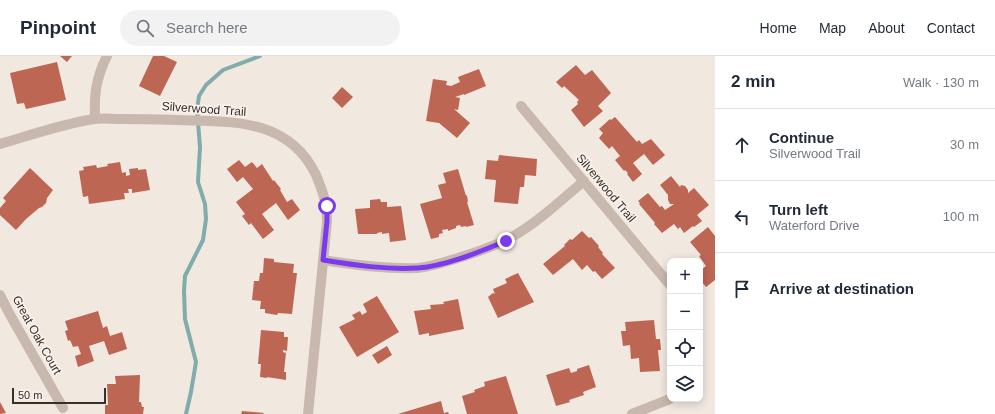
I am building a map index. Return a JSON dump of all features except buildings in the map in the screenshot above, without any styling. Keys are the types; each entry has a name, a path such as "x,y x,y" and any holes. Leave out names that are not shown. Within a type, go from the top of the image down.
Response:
{"street":[{"path":"95,119 97,82 101,68 107,56"},
{"name":"Silverwood Trail","path":"521,106 667,282"},
{"name":"Silverwood Trail","path":"0,144 59,126 95,119 185,120 246,124 263,128 295,146 302,153 312,168 326,198 327,221 308,414"},
{"path":"323,260 366,267 388,268 419,268 444,263 506,241 539,218 584,181"},
{"name":"Great Oak Court","path":"0,295 9,314 63,408"},
{"path":"632,414 667,400"}],"waterway":[{"path":"186,414 196,362 185,319 185,276 203,240 206,219 205,204 198,182 200,147 197,110 199,96 206,85 223,70 260,56"}],"route":[{"path":"327,206 323,260 366,267 419,268 444,263 506,241"}]}
